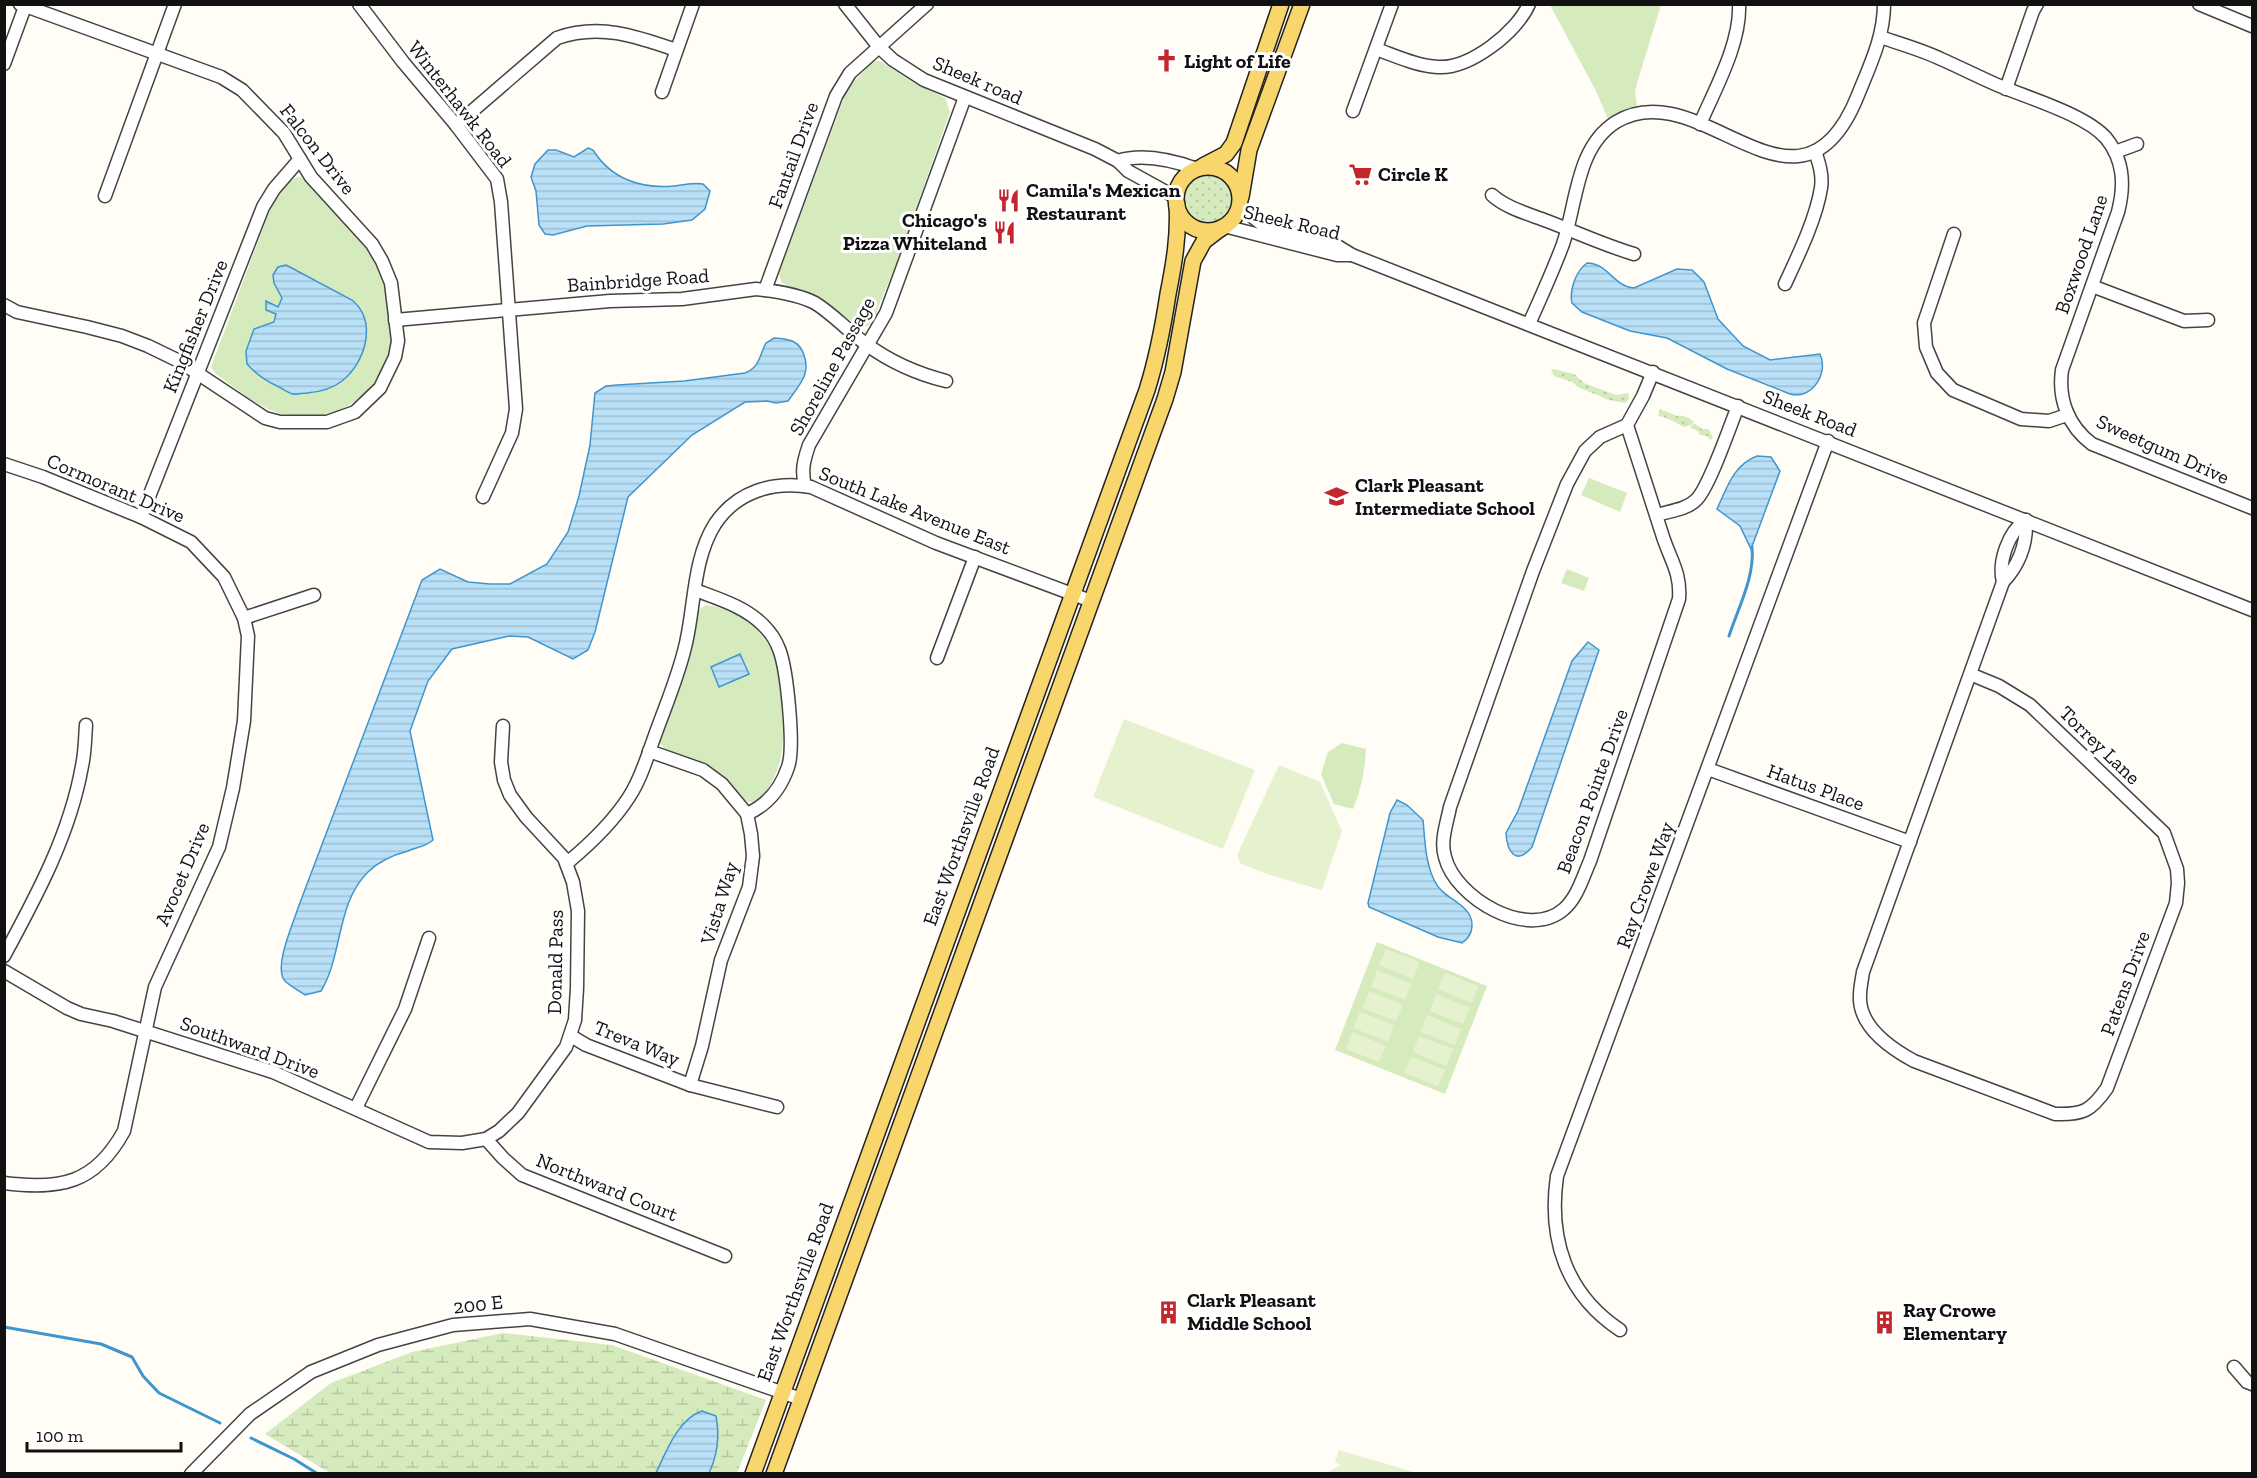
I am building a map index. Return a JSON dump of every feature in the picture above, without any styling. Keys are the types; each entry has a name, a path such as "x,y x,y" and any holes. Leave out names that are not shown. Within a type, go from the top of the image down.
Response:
{"main road":[{"path":"1222,227 1202,231 1186,222 1177,202 1179,186 1184,178 1226,154 1234,143 1281,4"},
{"path":"774,1473 1173,372 1193,261 1204,241 1236,215 1249,150 1302,4"},
{"path":"1198,169 1209,167 1227,173 1234,179 1240,202"},
{"name":"East Worthsville Road","path":"753,1473 1156,361 1176,248 1177,202"}],"street":[{"path":"105,196 175,4"},
{"name":"Winterhawk Road","path":"359,4 497,179 510,310 516,409 512,433 483,497"},
{"path":"662,92 693,4"},
{"name":"Sheek road","path":"845,4 879,47 893,60 924,80 1095,149 1118,161 1128,171 1153,183 1177,202"},
{"name":"Fantail Drive","path":"765,290 836,96 850,73 927,4"},
{"path":"1353,111 1392,4"},
{"path":"1376,49 1428,66 1454,65 1486,50 1507,35 1521,20 1529,4"},
{"path":"1700,124 1732,45 1739,22 1739,4"},
{"path":"1529,324 1568,229 1585,160 1602,133 1629,116 1662,111 1675,114 1775,156 1800,156 1815,151 1835,136 1845,122 1880,37 1884,4"},
{"path":"2006,89 2037,4"},
{"path":"2199,4 2253,26"},
{"path":"4,64 24,5"},
{"name":"Falcon Drive","path":"4,305 17,312 52,318 122,336 178,361 197,375 254,408 265,418 291,423 327,422 355,412 380,388 394,357 398,341 390,283 382,261 372,244 311,177 284,133 242,90 220,78 24,5"},
{"path":"456,125 557,38 574,32 595,30 616,33 676,50"},
{"name":"Boxwood Lane","path":"1880,37 1941,59 2085,122 2100,133 2115,152 2122,177 2120,203 2062,370 2061,389 2067,415"},
{"name":"Shoreline Passage","path":"805,486 802,473 809,445 886,313 965,97"},
{"path":"2115,152 2137,144"},
{"path":"1785,284 1815,209 1821,187 1821,170 1815,151"},
{"path":"1118,161 1133,156 1198,169"},
{"name":"Kingfisher Drive","path":"141,517 263,207 274,189 300,159"},
{"path":"1492,195 1512,207 1634,254"},
{"name":"Sheek Road","path":"1240,202 1263,225 1340,247 1352,255 2253,609"},
{"name":"Sheek Road","path":"1222,227 1337,255 1352,255"},
{"path":"1954,234 1924,323 1926,347 1937,374 1953,390 2021,418 2049,421 2067,415"},
{"path":"2091,286 2184,321 2208,320"},
{"name":"Bainbridge Road","path":"395,320 610,301 682,299 756,289 795,296 816,303 868,346 921,374 946,381"},
{"path":"1627,426 1644,396 1653,372"},
{"path":"1657,515 1679,510 1696,501 1704,488 1738,406"},
{"name":"Sweetgum Drive","path":"2067,415 2080,433 2092,444 2253,508"},
{"name":"Beacon Pointe Drive","path":"1627,426 1666,546 1677,570 1680,584 1679,599 1590,861 1577,892 1563,910 1543,920 1519,918 1492,909 1470,896 1454,876 1445,858 1443,837 1450,807 1533,571 1567,484 1585,451 1600,437 1627,426"},
{"name":"Ray Crowe Way","path":"1620,1330 1599,1315 1588,1303 1561,1258 1554,1196 1557,1176 1828,441"},
{"name":"Cormorant Drive","path":"4,464 43,477 141,517 191,542 209,558 224,577 243,618"},
{"name":"South Lake Avenue East","path":"567,863 605,828 630,796 649,751 686,644 705,544 714,525 725,511 743,495 765,487 794,484 805,486 856,506 936,543 1091,601"},
{"path":"1910,842 2003,582 2001,567 2010,540 2018,526 2026,520"},
{"path":"937,658 975,557"},
{"path":"649,751 703,770 727,790 747,814 757,810 771,798 789,766 791,748 786,683 780,649 764,626 750,614 695,590"},
{"path":"243,618 314,595"},
{"name":"Avocet Drive","path":"4,1183 45,1186 63,1183 93,1171 116,1146 124,1131 155,987 219,847 233,788 244,721 248,636 243,618"},
{"name":"Torrey Lane","path":"1970,674 1999,686 2030,705 2164,833 2177,869"},
{"path":"4,956 45,881 67,822 82,765 86,725"},
{"path":"503,726 501,762 504,780 510,795 525,817 546,837 567,863"},
{"name":"Hatus Place","path":"1708,769 1910,842"},
{"name":"Vista Way","path":"690,1085 702,1046 721,960 752,873 753,856 747,814"},
{"name":"Patens Drive","path":"1910,842 1863,972 1859,998 1866,1018 1877,1035 1894,1050 1914,1061 2055,1114 2076,1114 2094,1106 2107,1088 2176,903 2177,869"},
{"name":"Donald Pass","path":"486,1139 499,1131 518,1113 557,1060 571,1036 575,1020 578,911 567,863"},
{"path":"356,1108 405,1009 429,938"},
{"name":"Southward Drive","path":"4,971 67,1008 273,1072 429,1142 462,1143 486,1139"},
{"name":"Treva Way","path":"571,1036 587,1046 690,1085 777,1107"},
{"name":"Northward Court","path":"486,1139 522,1175 725,1256"},
{"name":"200 E","path":"191,1473 250,1414 311,1372 378,1345 453,1325 530,1319 615,1334 801,1400"},
{"path":"2234,1366 2247,1382 2253,1384"}],"green space":[{"path":"1550,5 1661,5 1637,83 1635,92 1637,106 1608,119 1596,91"},
{"path":"873,61 880,61 914,83 945,98 950,112 897,262 877,310 877,319 866,327 855,324 817,298 782,283 779,274 845,95"},
{"path":"1203,176 1213,176 1228,186 1232,200 1231,209 1222,220 1213,224 1203,224 1188,214 1184,205 1184,195 1194,180"},
{"path":"301,177 309,183 359,240 376,264 382,276 391,312 390,348 377,379 354,402 340,410 308,417 280,414 270,410 242,393 216,374 211,367 271,207 286,184"},
{"path":"1551,370 1574,374 1584,383 1616,395 1628,393 1629,399 1625,403 1609,400 1554,376"},
{"path":"1660,409 1686,417 1694,422 1684,427 1658,416"},
{"path":"1695,424 1702,429 1709,429 1713,438 1710,440 1707,436 1700,435 1698,431 1691,428 1691,425"},
{"path":"1589,478 1627,493 1620,512 1581,495"},
{"path":"1567,569 1589,578 1584,591 1561,583"},
{"path":"706,605 731,612 753,626 770,646 779,671 783,729 780,760 767,790 759,799 752,802 741,797 715,771 677,756 659,742 693,641 697,615"},
{"path":"1124,719 1255,770 1223,849 1093,797"},
{"path":"1342,743 1366,749 1362,779 1353,809 1334,804 1321,774 1328,752"},
{"path":"1279,765 1320,782 1342,831 1322,890 1241,864 1237,855"},
{"path":"1377,942 1487,986 1445,1094 1335,1050"},
{"path":"1386,949 1420,962 1413,979 1379,965"},
{"path":"1377,970 1411,984 1405,1000 1371,987"},
{"path":"1445,973 1478,986 1472,1003 1438,989"},
{"path":"1369,991 1403,1005 1396,1021 1362,1008"},
{"path":"1436,994 1470,1008 1463,1024 1430,1011"},
{"path":"1360,1012 1394,1025 1388,1042 1354,1028"},
{"path":"1427,1015 1461,1029 1455,1045 1421,1032"},
{"path":"1352,1032 1386,1046 1379,1062 1346,1049"},
{"path":"1419,1036 1453,1049 1446,1066 1413,1052"},
{"path":"1411,1057 1445,1070 1438,1086 1404,1073"},
{"path":"503,1333 612,1345 766,1400 737,1473 330,1473 265,1434 331,1383 412,1352"},
{"path":"1339,1450 1417,1473 1326,1473 1341,1465 1335,1462"}],"water":[{"path":"588,148 593,150 600,160 618,175 639,184 662,187 703,184 710,191 705,209 692,220 663,224 587,226 553,235 545,234 539,225 536,191 531,177 535,164 548,150 556,150 574,157"},
{"path":"1587,263 1600,267 1621,284 1634,288 1677,269 1692,270 1704,282 1718,319 1743,346 1770,360 1820,354 1822,369 1817,383 1805,393 1790,394 1727,369 1667,338 1630,331 1582,312 1572,303 1572,292 1577,276"},
{"path":"286,265 352,300 365,319 365,342 357,364 342,381 325,390 291,393 265,379 247,364 246,351 254,329 274,322 276,314 266,310 266,301 278,307 282,298 274,283 273,275 278,267"},
{"path":"774,338 793,341 802,350 806,368 800,385 788,401 745,402 692,435 628,497 595,632 588,650 573,659 528,637 509,636 452,649 428,681 410,731 433,840 424,846 381,862 368,872 358,885 350,899 333,962 321,991 305,995 289,985 282,975 281,966 289,935 422,580 440,569 468,582 510,584 547,564 568,532 579,496 590,445 595,393 606,386 684,381 745,373 754,368 766,343"},
{"path":"1757,456 1771,457 1780,471 1751,549 1740,526 1717,509 1736,471"},
{"path":"1588,642 1599,650 1532,847 1521,856 1517,856 1510,851 1506,833 1518,811 1572,661"},
{"path":"740,654 749,674 719,687 711,667"},
{"path":"1397,800 1407,805 1423,820 1427,858 1437,885 1468,912 1472,927 1469,936 1462,943 1438,937 1369,907 1368,903 1390,813"},
{"path":"702,1411 716,1416 717,1424 716,1452 709,1473 656,1473 680,1429 686,1421"}],"waterway":[{"path":"1729,636 1751,570 1752,547"},
{"path":"4,1327 101,1344 132,1357 143,1376 159,1393 220,1423"},
{"path":"251,1438 294,1459 318,1474"}],"place":[{"name":"Light of Life","path":"1166,61"},
{"name":"Circle K","path":"1360,174"},
{"name":"Camila's Mexican Restaurant","path":"1008,201"},
{"name":"Chicago's Pizza Whiteland","path":"1005,232"},
{"name":"Clark Pleasant Intermediate School","path":"1337,497"},
{"name":"Clark Pleasant Middle School","path":"1169,1312"},
{"name":"Ray Crowe Elementary","path":"1885,1322"}]}
